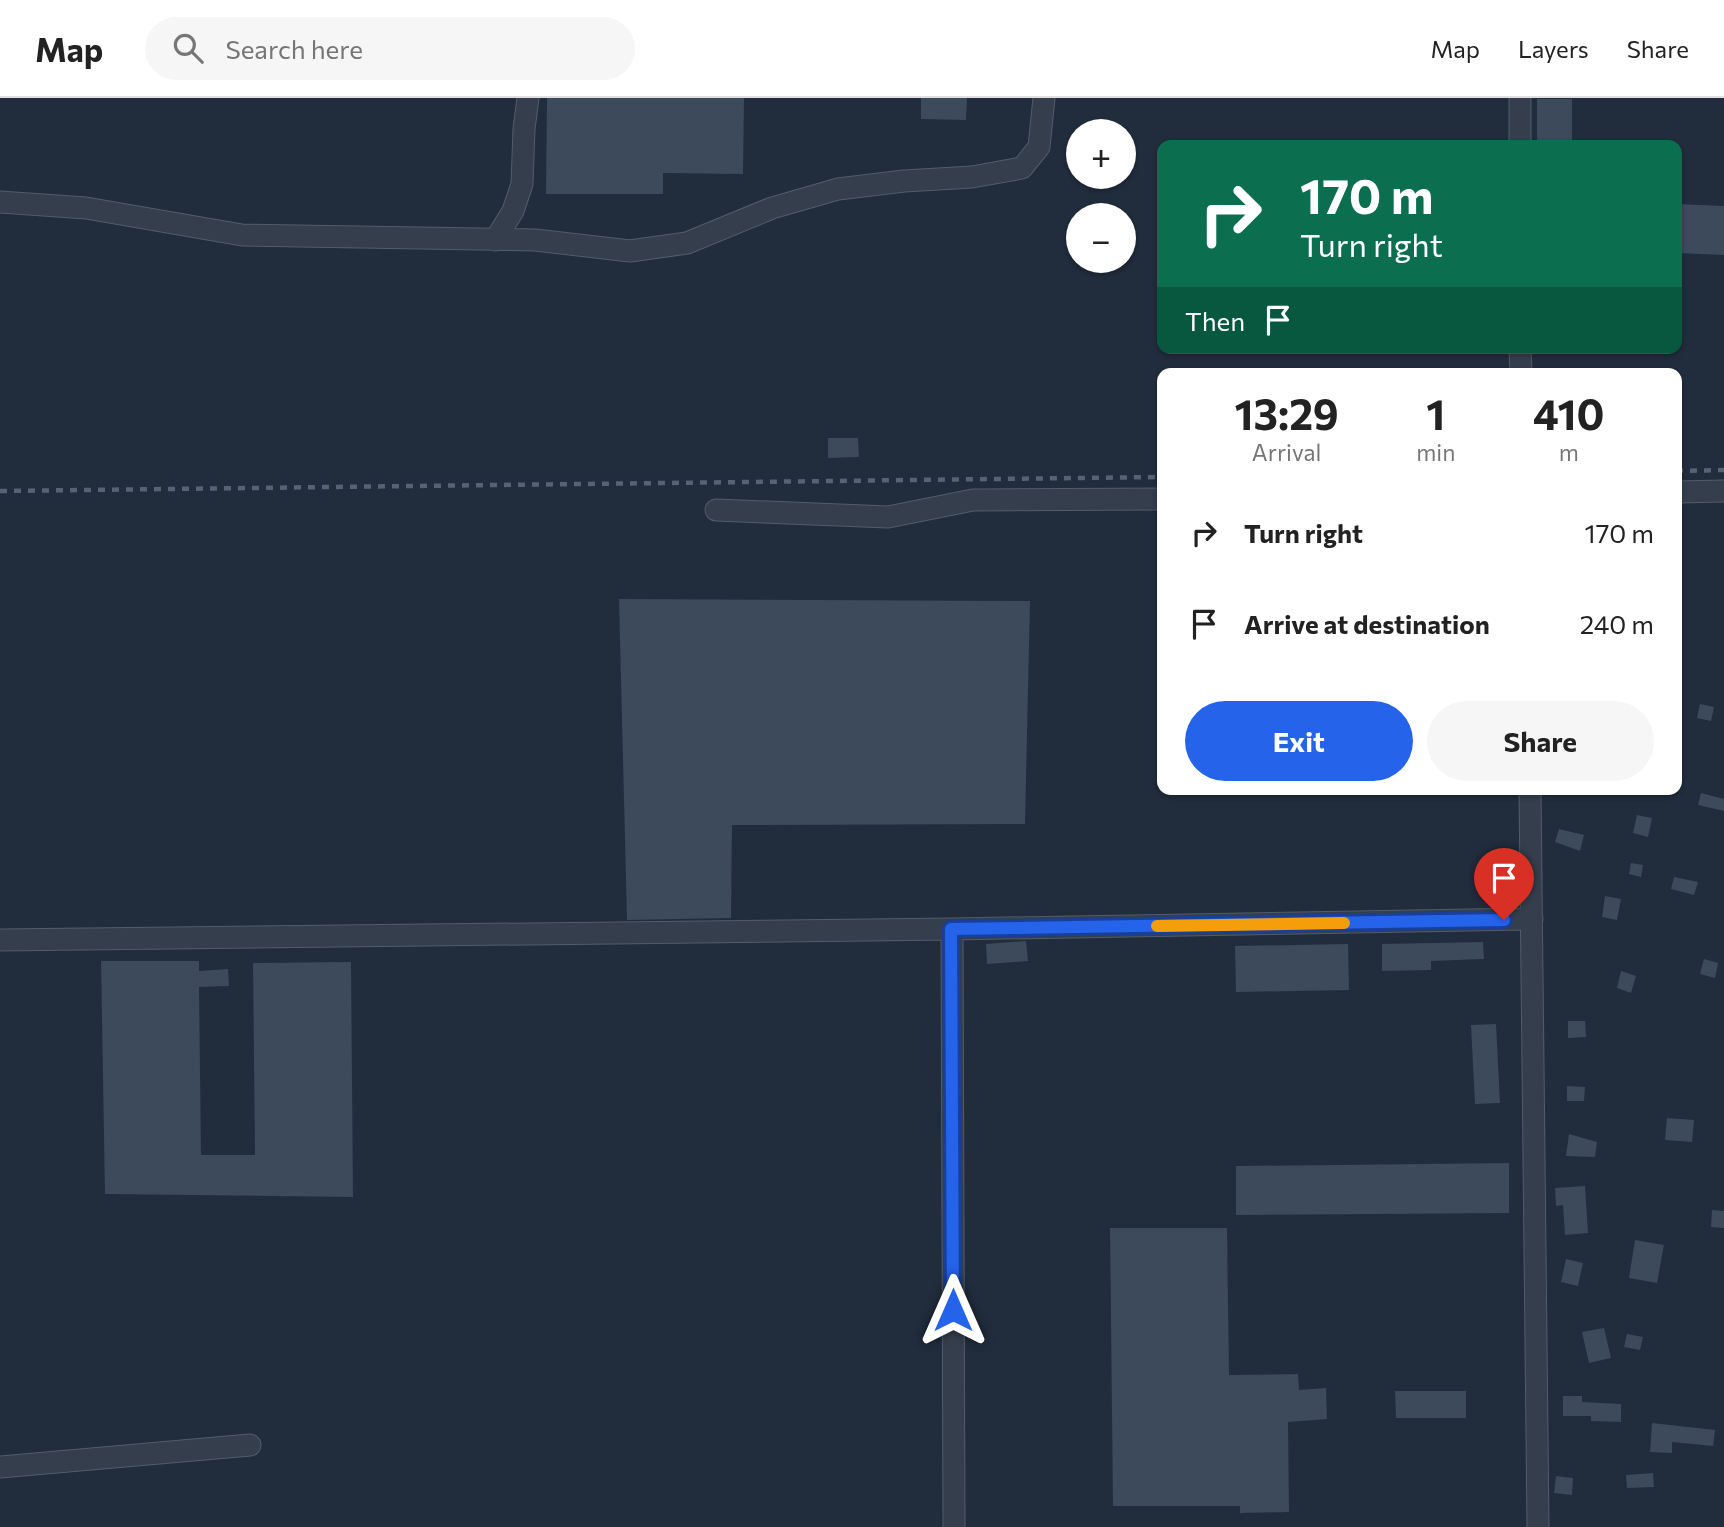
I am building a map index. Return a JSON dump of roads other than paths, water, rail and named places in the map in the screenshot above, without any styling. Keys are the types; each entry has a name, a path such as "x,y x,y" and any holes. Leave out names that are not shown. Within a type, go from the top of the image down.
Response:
{"street":[{"path":"495,240 513,211 522,184 528,98"},
{"path":"0,202 86,208 242,235 535,240 630,251 687,243 772,208 838,189 972,177 1022,167 1039,147 1044,98"},
{"path":"1520,98 1520,140"},
{"path":"1682,492 1724,491"},
{"path":"716,510 888,517 973,500 1157,499"},
{"path":"1530,795 1538,1527"},
{"path":"0,940 1532,919"},
{"path":"951,929 954,1527"},
{"path":"0,1468 250,1445"}],"railway":[{"path":"1682,471 1724,470"},
{"path":"0,491 1157,477"}]}
